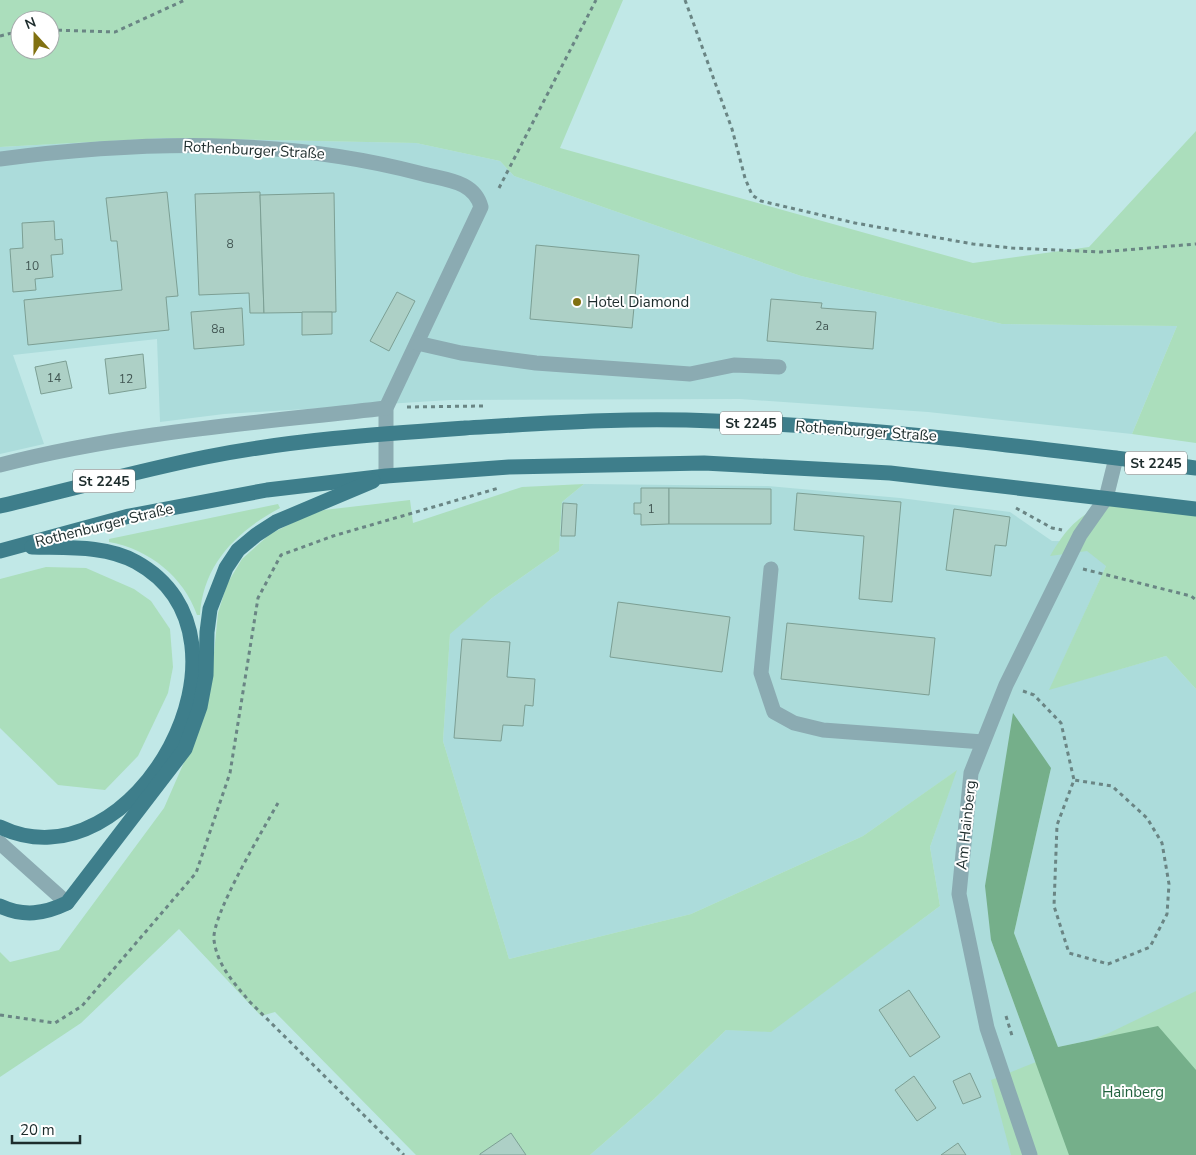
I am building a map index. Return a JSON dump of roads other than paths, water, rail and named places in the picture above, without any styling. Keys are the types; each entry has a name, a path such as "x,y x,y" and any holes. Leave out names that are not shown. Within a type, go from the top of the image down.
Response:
{"main road":[{"name":"Rothenburger Straße","path":"0,506 208,457 384,433 576,421 712,420 895,432 1075,451 1196,468"},
{"name":"Rothenburger Straße","path":"0,551 129,516 267,490 386,476 509,467 704,463 890,473 1196,509"},
{"path":"0,906 13,912 38,914 68,903 185,749 200,707 206,676 207,632 210,609 219,582 234,556 256,535 276,522 386,476"},
{"path":"0,827 13,833 39,837 59,835 87,828 115,813 134,795 177,737 190,691 193,668 193,646 182,607 169,588 136,562 116,554 92,550 18,546"}],"street":[{"name":"Rothenburger Straße","path":"0,159 128,147 192,145 287,149 385,164 466,186 478,195 481,207 386,408 384,433 386,476"},
{"path":"417,343 461,353 536,363 690,374 734,365 779,366"},
{"path":"0,464 50,452 148,434 386,408"},
{"name":"Am Hainberg","path":"1030,1155 987,1028 959,894 971,773 1006,685 1080,535 1106,498 1116,458"},
{"path":"771,569 761,673 774,712 794,723 823,730 983,742"},
{"path":"0,843 68,903"}],"place":[{"name":"Hotel Diamond","path":"577,302"}],"park label":[{"name":"Hainberg","path":"1133,1092"}]}
